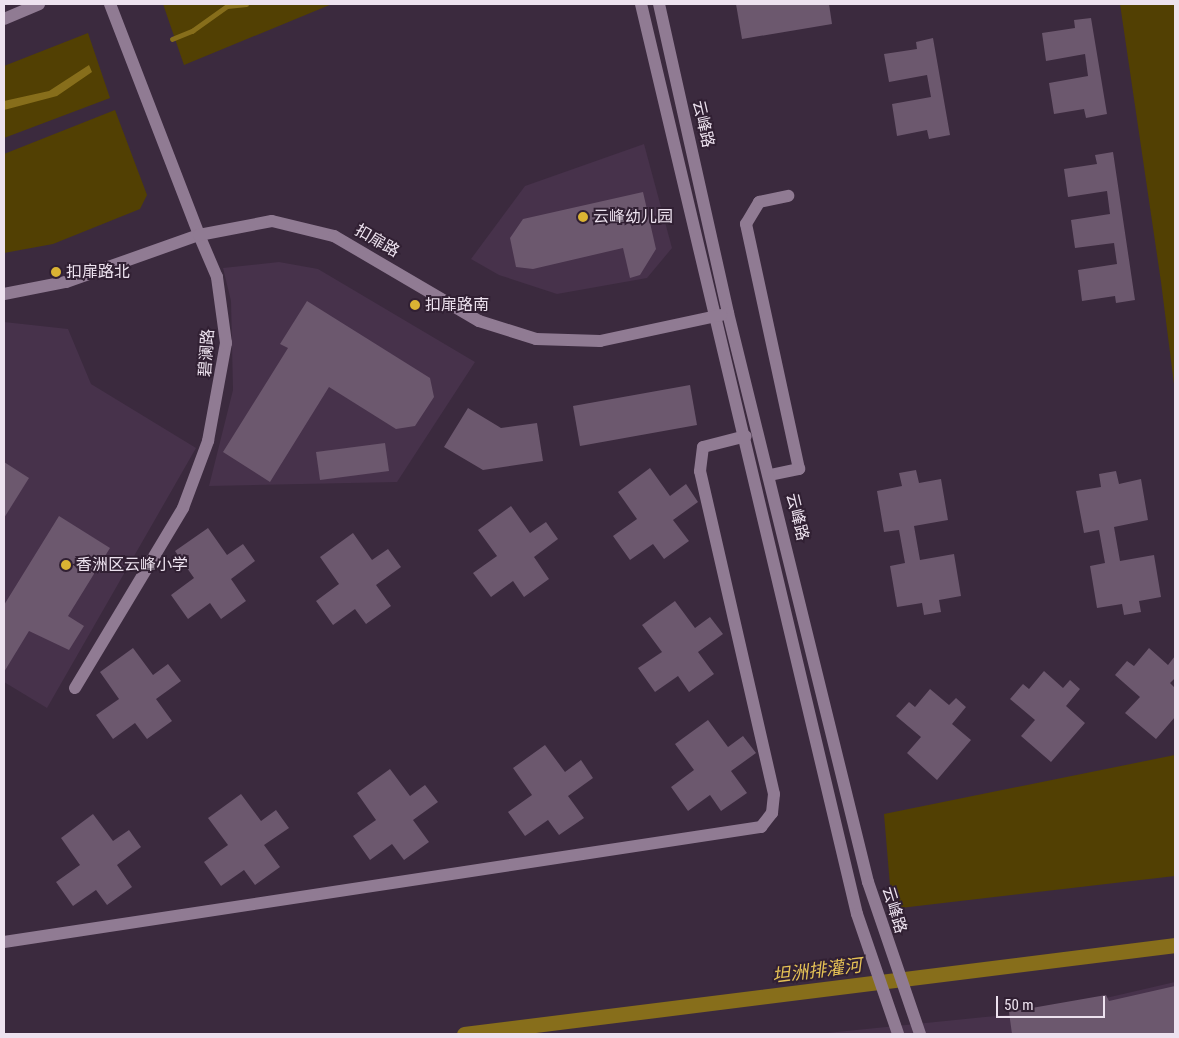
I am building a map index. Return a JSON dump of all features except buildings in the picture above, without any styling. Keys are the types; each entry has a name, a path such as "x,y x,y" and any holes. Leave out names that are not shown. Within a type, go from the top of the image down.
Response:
{"street":[{"path":"4,19 39,4"},
{"name":"碧澜路","path":"75,688 179,515 208,441 226,342 218,277 199,235 110,4"},
{"name":"云峰路","path":"641,4 714,317 746,436 857,914 898,1034"},
{"name":"云峰路","path":"659,4 728,313 770,475 875,905 920,1034"},
{"path":"770,475 799,470 746,233 750,212 759,202 788,196"},
{"name":"扣扉路","path":"4,294 66,282 199,235 253,222 319,230 347,242 479,321 536,340 600,341 728,313"},
{"path":"4,942 761,827 772,814 774,794 700,471 703,447 746,436"}],"shaded area":[{"path":"163,4 332,4 184,65"},
{"path":"1120,4 1175,4 1175,392 1161,282"},
{"path":"88,33 110,98 4,138 4,66"},
{"path":"89,65 92,72 57,96 4,110 4,101 49,91"},
{"path":"115,110 147,195 140,209 53,244 4,253 4,154"},
{"name":"云峰幼儿园","path":"644,144 672,248 647,278 557,294 499,275 471,259 525,186"},
{"path":"279,262 318,269 475,362 397,482 209,486 233,390 231,301 223,268"},
{"name":"香洲区云峰小学","path":"4,322 68,329 91,384 196,448 47,708 4,682"},
{"path":"1175,755 1175,876 892,909 884,814"},
{"path":"1175,982 1175,1034 817,1034 1054,1010"}],"waterway":[{"path":"172,39 192,31 227,6 246,4"},
{"name":"坦洲排灌河","path":"464,1034 1175,945"}],"place":[{"name":"云峰幼儿园","path":"583,217"},
{"name":"扣扉路北","path":"56,272"},
{"name":"扣扉路南","path":"415,305"},
{"name":"香洲区云峰小学","path":"66,565"}]}
